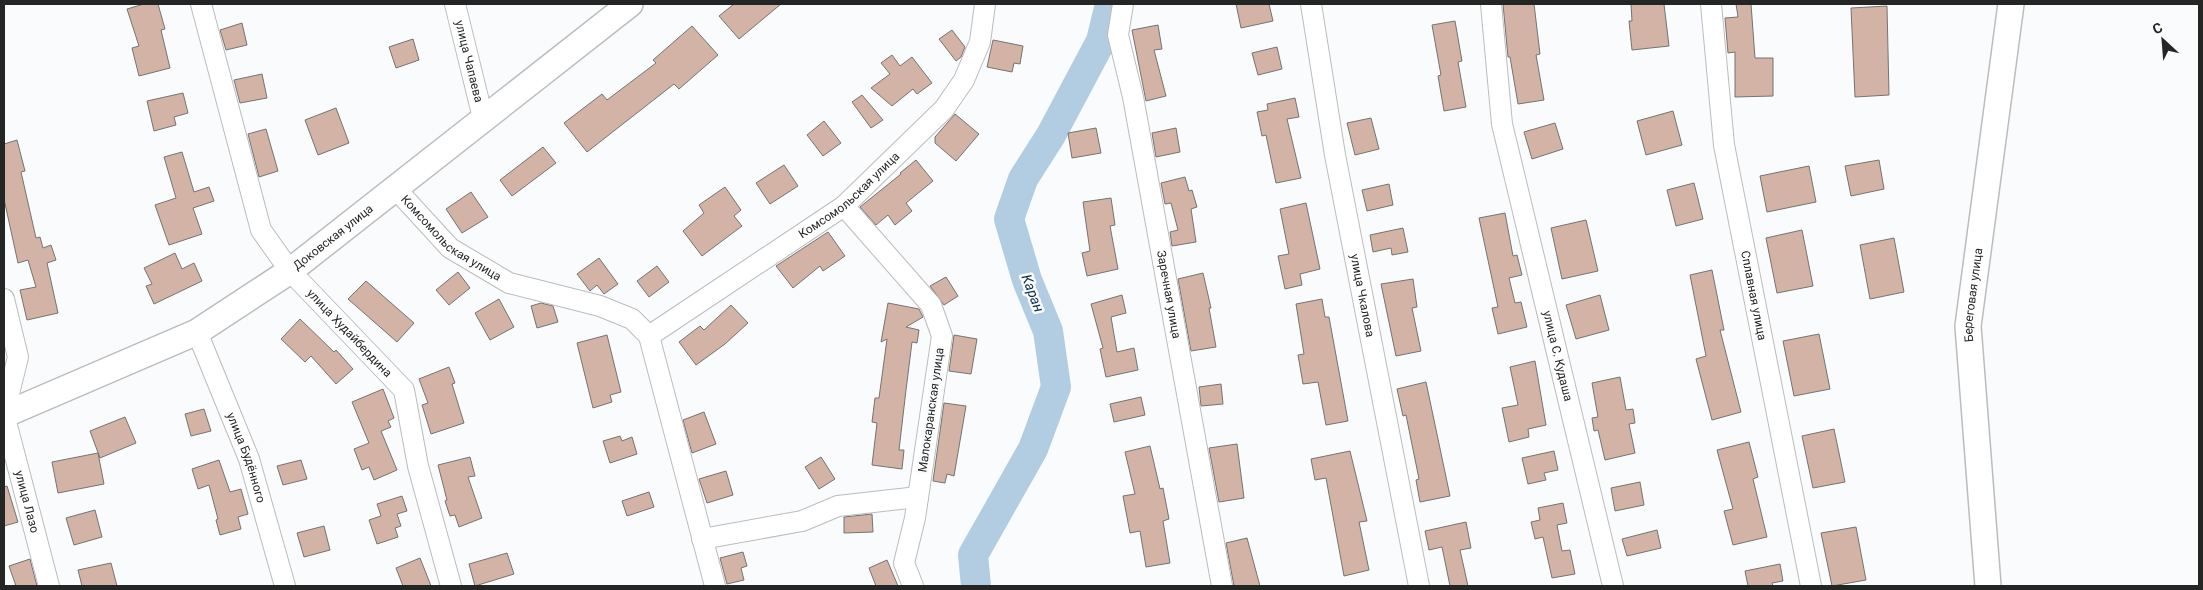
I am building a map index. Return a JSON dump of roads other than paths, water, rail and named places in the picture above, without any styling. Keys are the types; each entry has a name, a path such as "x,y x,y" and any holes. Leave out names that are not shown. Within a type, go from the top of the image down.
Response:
{"main road":[{"name":"Доковская улица","path":"4,415 197,332 290,271 630,4"},
{"name":"Береговая улица","path":"1988,586 1968,326 2011,4"}],"street":[{"name":"улица Худайбердина","path":"201,4 261,230 290,271 404,390 418,466 451,586"},
{"name":"улица Чапаева","path":"455,4 483,118"},
{"name":"Комсомольская улица","path":"395,188 450,248 509,283 600,306 632,319 650,336 844,206 944,109 964,80 980,42 985,4"},
{"name":"Заречная улица","path":"1123,4 1118,35 1135,106 1222,586"},
{"name":"улица Чкалова","path":"1311,4 1335,155 1419,586"},
{"name":"улица С. Кудаша","path":"1491,4 1502,124 1613,586"},
{"name":"Сплавная улица","path":"1711,4 1724,145 1811,586"},
{"name":"Малокаранская улица","path":"844,206 931,305 942,336 918,496 904,563 913,586"},
{"name":"улица Лазо","path":"4,299 18,356 4,415 49,586"},
{"name":"улица Будённого","path":"197,332 249,459 285,586"},
{"path":"650,336 715,586"},
{"path":"702,539 802,520 838,506 918,496"}],"waterway":[{"name":"Каран","path":"976,586 973,555 1033,449 1056,387 1048,331 1027,280 1009,219 1023,179 1051,135 1101,41 1110,4"}]}
